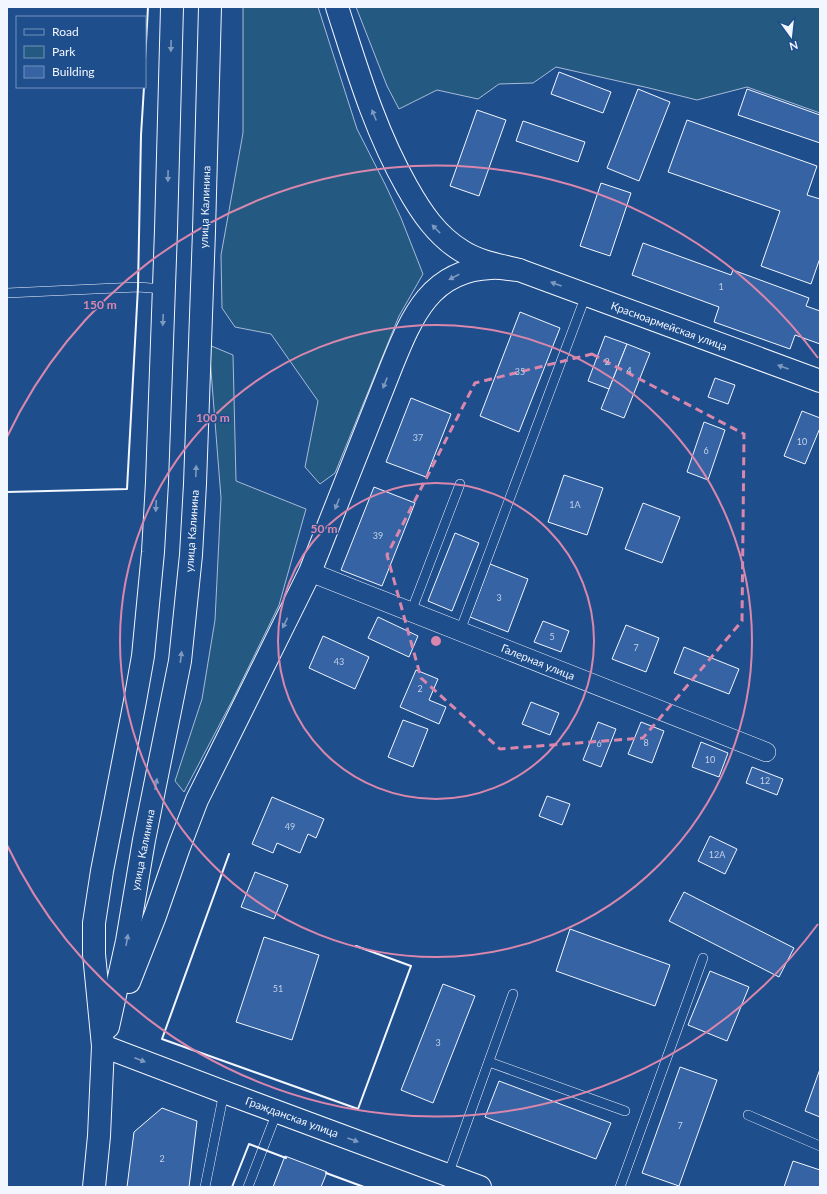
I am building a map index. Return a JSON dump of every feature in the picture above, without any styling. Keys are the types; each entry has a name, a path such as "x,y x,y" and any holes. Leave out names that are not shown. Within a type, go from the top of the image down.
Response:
{"main road":[{"name":"улица Калинина","path":"94,1187 99,1136 103,1046 94,954 94,923 102,870 135,701 142,656 153,552 164,289 172,7"},
{"name":"улица Калинина","path":"103,1046 127,941 144,840 180,661 186,611 195,484 204,238 210,7"},
{"path":"337,7 366,98 385,145 417,204 432,226 462,251 483,261 519,270"},
{"path":"103,1046 155,916 197,800 310,572 395,358 416,314 428,296 443,282 458,274 473,270 493,268 519,270"},
{"name":"Красноармейская улица","path":"519,270 820,381"},
{"name":"Гражданская улица","path":"103,1046 480,1187"}],"street":[{"name":"Галерная улица","path":"310,572 766,752"}],"lane":[{"path":"7,293 138,287 164,289"},
{"path":"460,632 586,295"},
{"path":"411,612 460,484"},
{"path":"620,1187 703,958"},
{"path":"448,1175 513,994"},
{"path":"489,1062 625,1111"},
{"path":"205,1187 224,1092"},
{"path":"248,1187 277,1112"},
{"path":"748,1115 820,1146"}],"highlighted area":[{"path":"592,354 744,434 742,621 643,738 500,749 421,678 387,555 475,383"}],"green space":[{"path":"243,7 318,7 357,129 401,218 423,274 399,316 335,473 320,484 305,467 318,401 271,334 235,327 222,308 221,255 243,133"},
{"path":"356,7 820,7 820,113 747,87 697,100 556,67 533,83 499,84 478,99 437,90 399,109 387,86"},
{"path":"209,345 233,355 236,481 306,509 279,605 233,699 184,792 175,781 202,699 215,620 221,498"}],"building":[{"path":"559,72 611,92 603,113 551,94"},
{"path":"638,89 670,102 639,181 607,168"},
{"path":"747,89 820,115 820,143 738,115"},
{"path":"477,110 506,120 479,196 450,186"},
{"path":"687,120 817,166 807,195 820,199 820,258 811,284 761,266 780,211 668,172"},
{"path":"523,121 585,142 578,162 516,141"},
{"path":"601,183 631,193 610,256 580,246"},
{"path":"643,243 731,275 733,270 809,298 806,306 820,311 820,344 795,335 790,349 714,322 719,307 632,275"},
{"path":"520,312 560,328 519,432 480,416"},
{"path":"605,336 627,344 609,389 588,381"},
{"path":"627,344 650,353 624,418 601,409"},
{"path":"715,378 735,385 728,404 708,397"},
{"path":"411,398 451,414 426,477 386,462"},
{"path":"802,411 820,418 820,428 805,464 784,456"},
{"path":"704,422 725,430 708,480 687,472"},
{"path":"564,475 603,488 587,535 548,522"},
{"path":"374,487 415,503 382,586 341,570"},
{"path":"643,503 680,517 662,563 625,549"},
{"path":"455,533 479,543 452,611 428,601"},
{"path":"490,564 528,579 508,632 470,617"},
{"path":"378,617 418,636 409,657 368,638"},
{"path":"543,621 569,631 561,652 534,642"},
{"path":"626,625 659,638 646,672 612,659"},
{"path":"323,636 369,657 355,689 309,668"},
{"path":"684,647 739,669 729,694 674,673"},
{"path":"416,670 438,679 429,700 446,707 439,724 400,707"},
{"path":"531,702 559,713 550,735 522,724"},
{"path":"403,720 428,729 413,767 388,757"},
{"path":"598,722 616,729 601,767 583,760"},
{"path":"641,722 664,731 652,763 628,754"},
{"path":"701,742 728,753 719,777 692,767"},
{"path":"752,767 783,779 777,795 746,783"},
{"path":"547,796 570,804 562,825 539,816"},
{"path":"272,797 324,819 316,838 308,834 300,853 277,843 273,853 252,844"},
{"path":"710,836 737,849 725,874 698,861"},
{"path":"255,872 288,885 274,919 241,907"},
{"path":"684,892 794,948 779,977 669,921"},
{"path":"570,929 670,965 655,1006 556,971"},
{"path":"264,937 319,955 292,1040 236,1022"},
{"path":"710,971 749,987 727,1041 688,1025"},
{"path":"443,984 475,996 433,1103 401,1090"},
{"path":"680,1067 717,1080 679,1186 642,1173"},
{"path":"820,1069 820,1117 805,1111"},
{"path":"499,1081 611,1123 596,1159 485,1117"},
{"path":"162,1108 197,1121 189,1187 127,1187 134,1132"},
{"path":"285,1156 327,1172 321,1187 273,1187"},
{"path":"793,1161 820,1170 820,1187 784,1187"}],"wall":[{"path":"146,42 148,7"},
{"path":"7,492 127,489 138,287 141,135 144,88"},
{"path":"229,854 162,1039 358,1109 411,966 356,946"},
{"path":"232,1187 249,1144 286,1158"},
{"path":"326,1173 364,1187"}]}
